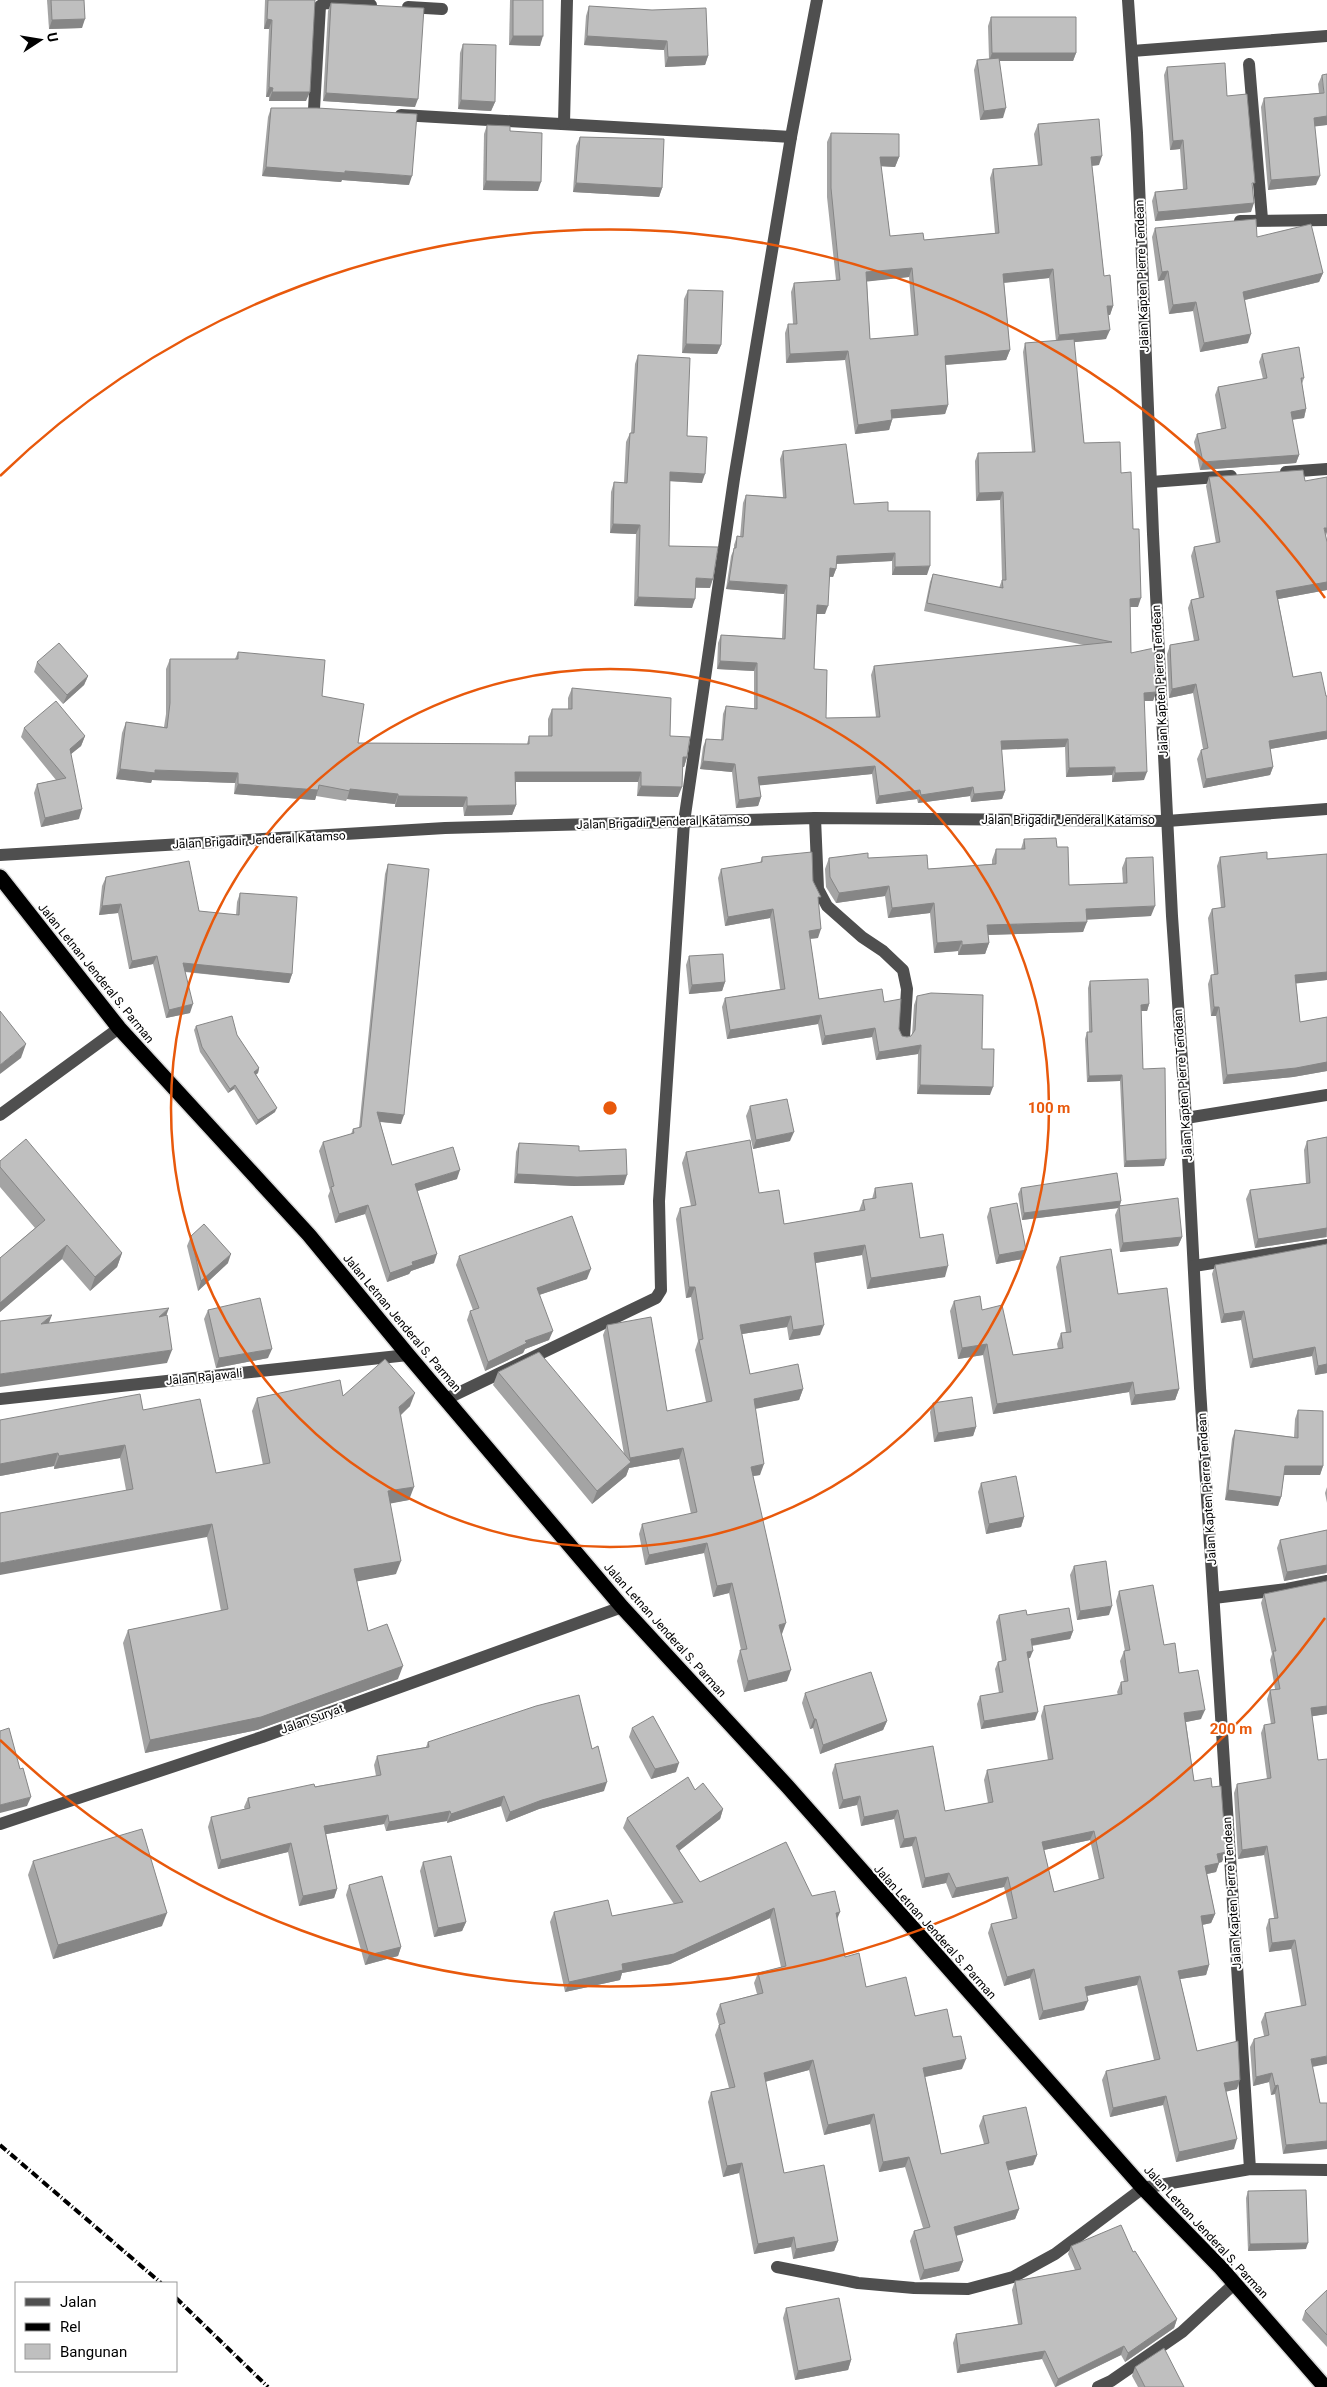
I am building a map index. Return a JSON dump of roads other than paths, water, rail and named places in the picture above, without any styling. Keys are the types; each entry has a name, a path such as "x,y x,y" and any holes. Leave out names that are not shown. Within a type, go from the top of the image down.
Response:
{"highway":[{"name":"Jalan Letnan Jenderal S. Parman","path":"0,877 118,1028 310,1235 408,1355 622,1606 788,1787 1143,2188 1234,2284 1325,2387"}],"street":[{"path":"564,123 567,0"},
{"path":"446,1399 657,1296 662,1282 658,1201 684,822 734,479 791,137 817,0"},
{"name":"Jalan Kapten Pierre Tendean","path":"1128,0 1145,229 1151,482 1167,821 1186,1118 1200,1388 1250,2169"},
{"path":"315,109 320,6 325,3 442,9"},
{"path":"1132,52 1327,36"},
{"path":"1249,64 1262,219"},
{"path":"383,114 791,137"},
{"path":"1224,222 1262,219 1327,220"},
{"path":"1268,473 1327,469"},
{"path":"1151,482 1239,475"},
{"name":"Jalan Brigadir Jenderal Katamso","path":"0,855 446,828 815,818 1167,821 1327,809"},
{"path":"815,818 818,889 827,906 862,937 883,950 903,970 908,989 904,1038"},
{"path":"0,1115 118,1028"},
{"path":"1186,1118 1327,1095"},
{"path":"1194,1266 1327,1245"},
{"name":"Jalan Rajawali","path":"0,1400 408,1355"},
{"path":"1214,1598 1287,1589 1327,1581"},
{"name":"Jalan Suryat","path":"0,1824 262,1737 622,1606"},
{"path":"777,2268 858,2283 914,2288 968,2289 1013,2276 1055,2254 1143,2188 1250,2169 1327,2170"},
{"path":"1098,2387 1111,2381 1182,2332 1234,2284"}],"railway":[{"path":"0,2145 160,2282"},
{"path":"178,2300 268,2387"}]}
